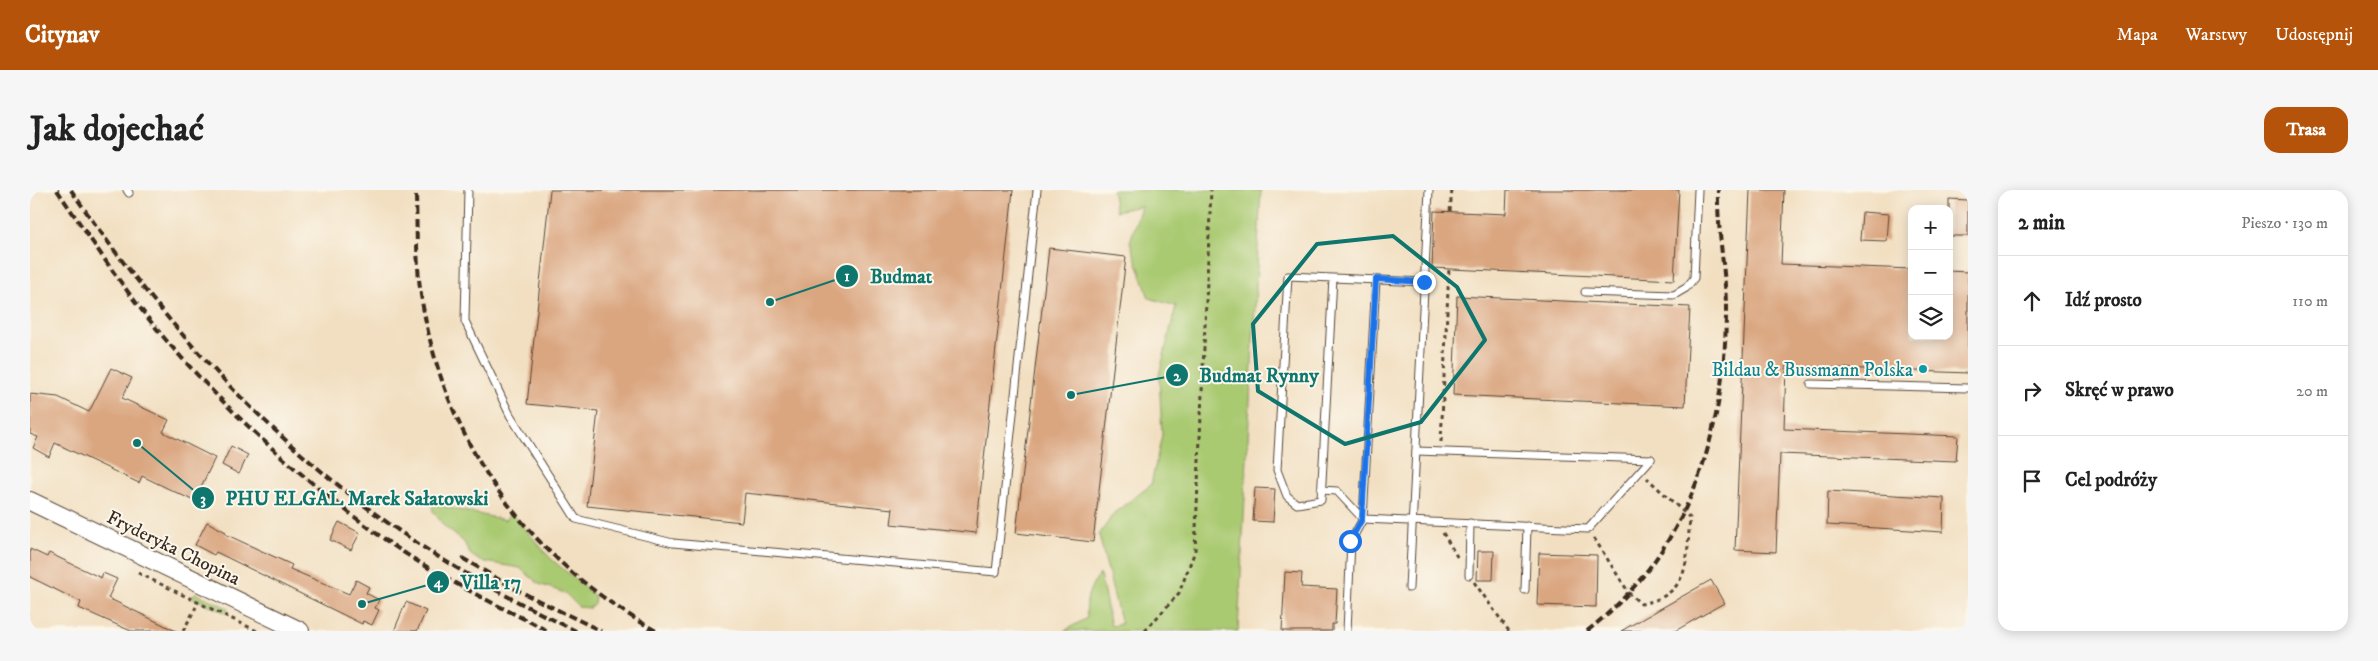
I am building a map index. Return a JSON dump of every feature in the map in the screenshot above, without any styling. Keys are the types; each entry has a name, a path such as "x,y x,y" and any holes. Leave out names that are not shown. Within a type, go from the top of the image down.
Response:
{"street":[{"name":"Fryderyka Chopina","path":"30,501 300,631"}],"lane":[{"path":"468,190 465,321 510,414 576,519 672,544 996,572 1037,190"},
{"path":"1409,588 1428,190"},
{"path":"1585,292 1674,295 1686,288 1694,278 1698,190"},
{"path":"1333,278 1321,500 1310,504 1297,504 1287,496 1277,470 1288,276 1424,282"},
{"path":"1347,631 1350,541 1362,519 1376,279"},
{"path":"1811,384 1968,388"},
{"path":"1321,490 1338,491 1362,519 1588,529 1651,459 1416,452"},
{"path":"1469,575 1470,523"},
{"path":"1525,590 1526,526"}],"path":[{"path":"1145,631 1179,593 1195,551 1211,190"},
{"path":"1450,211 1452,190"},
{"path":"1440,452 1448,268"},
{"path":"1588,529 1629,593 1641,604 1652,601 1681,581 1686,569 1690,518 1640,472"},
{"path":"1437,522 1469,575 1509,631"},
{"path":"183,631 196,606"},
{"path":"241,629 245,622"}],"highlighted area":[{"path":"1393,236 1457,287 1485,340 1421,422 1345,444 1258,391 1253,324 1317,244"}],"green space":[{"path":"1112,190 1261,190 1238,631 1064,631 1087,618 1086,606 1088,595 1100,574 1111,626 1121,624 1099,535 1114,513 1151,485 1162,435 1159,375 1176,306 1149,298 1130,242 1141,206 1116,211"},
{"path":"432,504 505,520 511,512 550,558 595,596 594,603 590,608 579,607 565,593 539,584 520,568 480,561 470,554 464,542 444,526 433,511"},
{"path":"195,593 228,608 226,613 191,597"}],"building":[{"path":"550,190 1013,190 976,533 891,524 893,509 745,493 742,522 587,506 598,411 527,404"},
{"path":"1507,190 1679,190 1674,280 1432,268 1434,211 1506,214"},
{"name":"Bildau & Bussmann Polska","path":"1750,190 1784,190 1781,264 1908,269 1908,340 1953,340 1953,271 1968,272 1968,373 1786,366 1784,429 1958,436 1956,461 1780,454 1776,552 1735,550"},
{"path":"1949,199 1968,200 1968,236 1953,236 1953,205 1949,205"},
{"path":"1862,212 1889,214 1887,241 1860,240"},
{"path":"1049,248 1126,257 1093,542 1016,533"},
{"path":"1457,296 1690,307 1685,406 1453,395"},
{"path":"111,368 132,378 122,398 169,420 163,432 215,458 194,501 142,476 139,483 55,443 49,457 33,448 38,437 30,434 30,394 58,397 89,412"},
{"path":"231,446 248,455 239,474 222,465"},
{"path":"1255,488 1275,489 1273,522 1253,521"},
{"path":"1828,491 1944,498 1943,532 1827,525"},
{"path":"207,522 226,532 225,534 292,565 290,569 349,594 356,580 369,587 366,593 379,600 375,608 379,610 372,625 363,621 362,624 216,552 214,555 195,545"},
{"path":"339,522 360,533 351,550 330,540"},
{"path":"30,549 47,557 49,553 101,578 103,573 117,579 108,598 176,631 131,631 79,608 81,602 30,577"},
{"path":"1478,551 1494,551 1493,580 1477,580"},
{"path":"1539,553 1597,555 1596,607 1537,605"},
{"path":"1285,572 1302,573 1301,587 1337,589 1335,624 1332,624 1332,631 1282,631"},
{"path":"1711,580 1724,603 1675,631 1621,631"},
{"path":"406,602 426,611 417,631 394,631"}],"railway":[{"path":"57,190 151,322 190,367 267,444 323,492 400,550 462,587 548,631"},
{"path":"71,190 107,240 184,337 226,382 316,466 364,505 434,554 494,589 576,631"},
{"path":"1587,631 1623,599 1652,564 1677,526 1695,485 1710,442 1719,397 1725,351 1726,304 1718,190"},
{"path":"416,196 419,283 432,349 449,400 471,447 498,491 531,532 568,569 610,602 656,631"},
{"path":"462,558 517,590 601,631"}],"place":[{"name":"Budmat","path":"770,302"},
{"name":"Bildau & Bussmann Polska","path":"1923,369"},
{"name":"Budmat Rynny","path":"1071,395"},
{"name":"PHU ELGAL Marek Sałatowski","path":"137,443"},
{"name":"Villa 17","path":"362,604"}],"route":[{"path":"1350,541 1362,519 1376,279 1424,282"}]}
